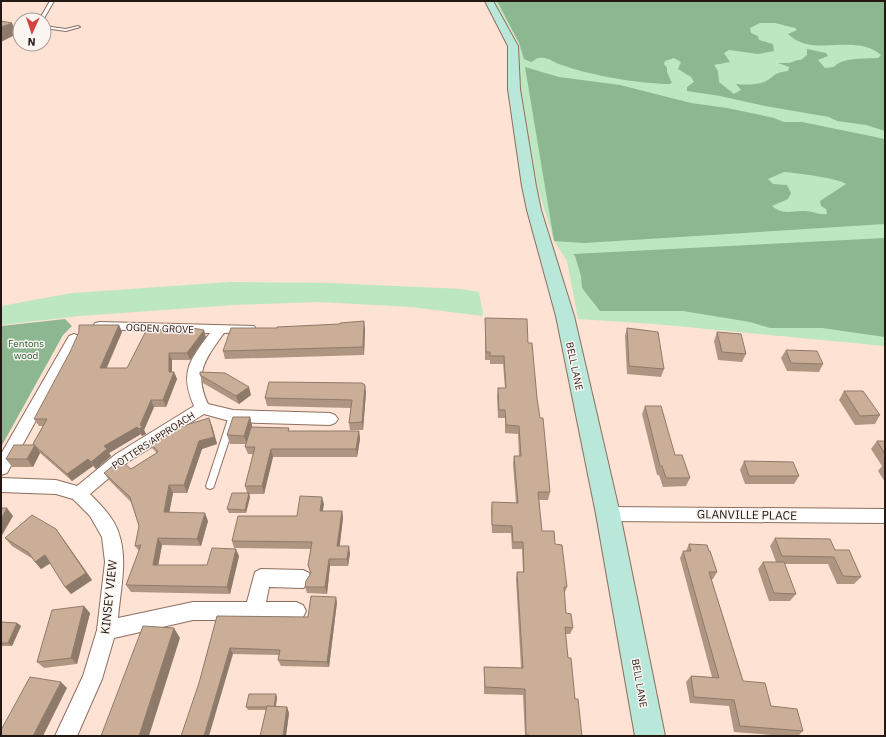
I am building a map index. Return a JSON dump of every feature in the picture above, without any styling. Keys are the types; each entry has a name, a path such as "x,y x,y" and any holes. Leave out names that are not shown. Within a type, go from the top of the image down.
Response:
{"street":[{"name":"BELL LANE","path":"489,1 513,46 514,89 531,192 565,316 608,514 650,736"},
{"name":"OGDEN GROVE","path":"100,326 266,329"},
{"path":"202,408 193,383 194,374 202,353 220,329"},
{"path":"1,468 74,339"},
{"name":"POTTERS APPROACH","path":"79,494 122,458 202,408 232,416 330,419"},
{"name":"KINSEY VIEW","path":"1,485 56,487 79,494 96,511 111,535 114,562 108,630 92,679 66,736"},
{"name":"GLANVILLE PLACE","path":"608,514 885,516"},
{"path":"255,610 262,578 304,579"},
{"path":"108,630 193,611 296,611"}],"lane":[{"path":"46,12 52,1"},
{"path":"52,28 66,30 78,27"},
{"path":"1,30 12,29"},
{"path":"210,486 232,416"}],"green space":[{"path":"494,1 885,1 885,346 655,324 578,319 567,261 554,241 538,189 520,83 519,44"},
{"path":"497,1 885,1 885,131 866,125 837,121 829,117 687,91 687,87 694,82 691,77 678,69 681,62 674,58 665,61 664,64 667,68 667,72 672,83 657,84 615,78 573,69 545,58 538,58 531,62 524,59 519,43","holes":["760,23 775,23 795,28 797,30 788,34 798,41 810,45 859,46 870,49 881,55 878,58 848,60 834,67 825,68 818,60 828,56 826,53 807,49 807,55 801,60 789,63 778,63 789,67 788,71 781,72 761,83 736,84 741,90 734,94 719,82 718,71 714,65 730,62 724,53 729,50 758,54 774,51 773,44 759,40 758,36 751,33 750,28"]},
{"path":"525,67 559,77 620,85 691,103 727,108 774,118 784,122 802,122 885,139 885,224 584,243 554,241","holes":["784,172 826,178 846,184 820,201 821,206 826,209 827,214 805,211 784,212 772,206 788,199 791,193 787,185 773,184 768,179"]},
{"path":"885,238 885,337 822,328 770,328 750,322 683,311 600,311 582,288 581,276 573,254"},
{"path":"231,282 330,283 462,289 479,292 483,314 482,316 411,307 320,302 234,305 79,316 1,325 1,306 72,293"},
{"name":"Fentons wood","path":"65,319 72,326 63,335 1,447 1,326"}],"building":[{"path":"1,21 12,23 1,27"},
{"path":"485,318 527,319 528,343 532,343 540,418 543,418 550,492 538,492 542,531 554,531 555,544 562,545 567,587 564,587 566,613 571,614 573,628 565,627 568,658 571,658 575,699 578,699 582,736 526,735 525,689 485,687 484,667 523,668 517,572 524,572 523,542 513,542 512,526 492,525 492,502 518,503 514,456 521,456 519,426 506,425 505,410 499,410 498,388 506,388 504,356 490,356 490,352 486,352"},
{"path":"364,321 363,347 223,351 231,328 277,328"},
{"path":"79,325 119,325 100,368 127,368 147,329 183,331 186,327 204,330 187,353 169,353 169,372 174,372 163,400 151,400 140,425 143,426 139,429 137,427 104,446 107,449 91,462 88,459 67,474 33,444 47,419 34,419 70,352 79,332"},
{"path":"627,328 658,332 664,369 629,366"},
{"path":"717,332 741,334 746,354 722,352"},
{"path":"786,350 817,351 823,364 791,363"},
{"path":"200,372 225,373 249,387 236,396 200,375"},
{"path":"269,382 362,383 365,385 362,422 349,423 352,400 265,398"},
{"path":"844,391 863,391 880,415 860,416"},
{"path":"645,406 661,406 675,455 682,455 690,478 666,478 662,466 660,466"},
{"path":"233,417 250,417 244,436 227,435"},
{"path":"209,418 214,437 199,441 184,485 169,485 164,512 205,513 197,539 158,538 153,565 207,565 212,548 236,549 227,587 126,585 141,545 135,546 139,526 130,497 104,473 120,460 131,469 158,452 149,441 161,433 165,434 176,428"},
{"path":"251,427 289,428 288,431 359,431 356,449 271,449 262,486 245,486 255,447 245,447"},
{"path":"877,441 885,441 885,454"},
{"path":"14,445 35,445 27,459 6,459"},
{"path":"744,461 793,462 799,476 749,476"},
{"path":"232,493 249,493 245,510 227,509"},
{"path":"300,496 322,497 320,511 342,511 337,546 349,546 347,559 329,559 325,587 305,587 306,581 311,573 308,565 312,542 232,541 238,516 297,516"},
{"path":"1,508 7,508 1,519"},
{"path":"32,515 56,529 86,573 65,587 45,555 35,562 29,553 5,538"},
{"path":"775,538 830,539 835,550 849,550 861,577 843,576 834,557 782,556"},
{"path":"689,544 707,545 710,551 717,572 709,572 743,681 765,683 771,706 797,709 803,731 740,726 734,700 694,697 691,676 719,678 683,551 691,551"},
{"path":"763,562 784,562 796,594 774,593"},
{"path":"311,596 336,597 327,662 278,660 280,650 230,648 204,736 181,736 199,683 217,616 308,617"},
{"path":"84,606 71,658 37,662 52,610"},
{"path":"1,622 17,623 8,643 1,643"},
{"path":"143,626 174,628 139,736 101,736"},
{"path":"30,677 61,682 33,736 1,736 1,730"},
{"path":"249,694 276,694 274,707 246,707"},
{"path":"267,706 287,707 283,736 260,736"}]}
